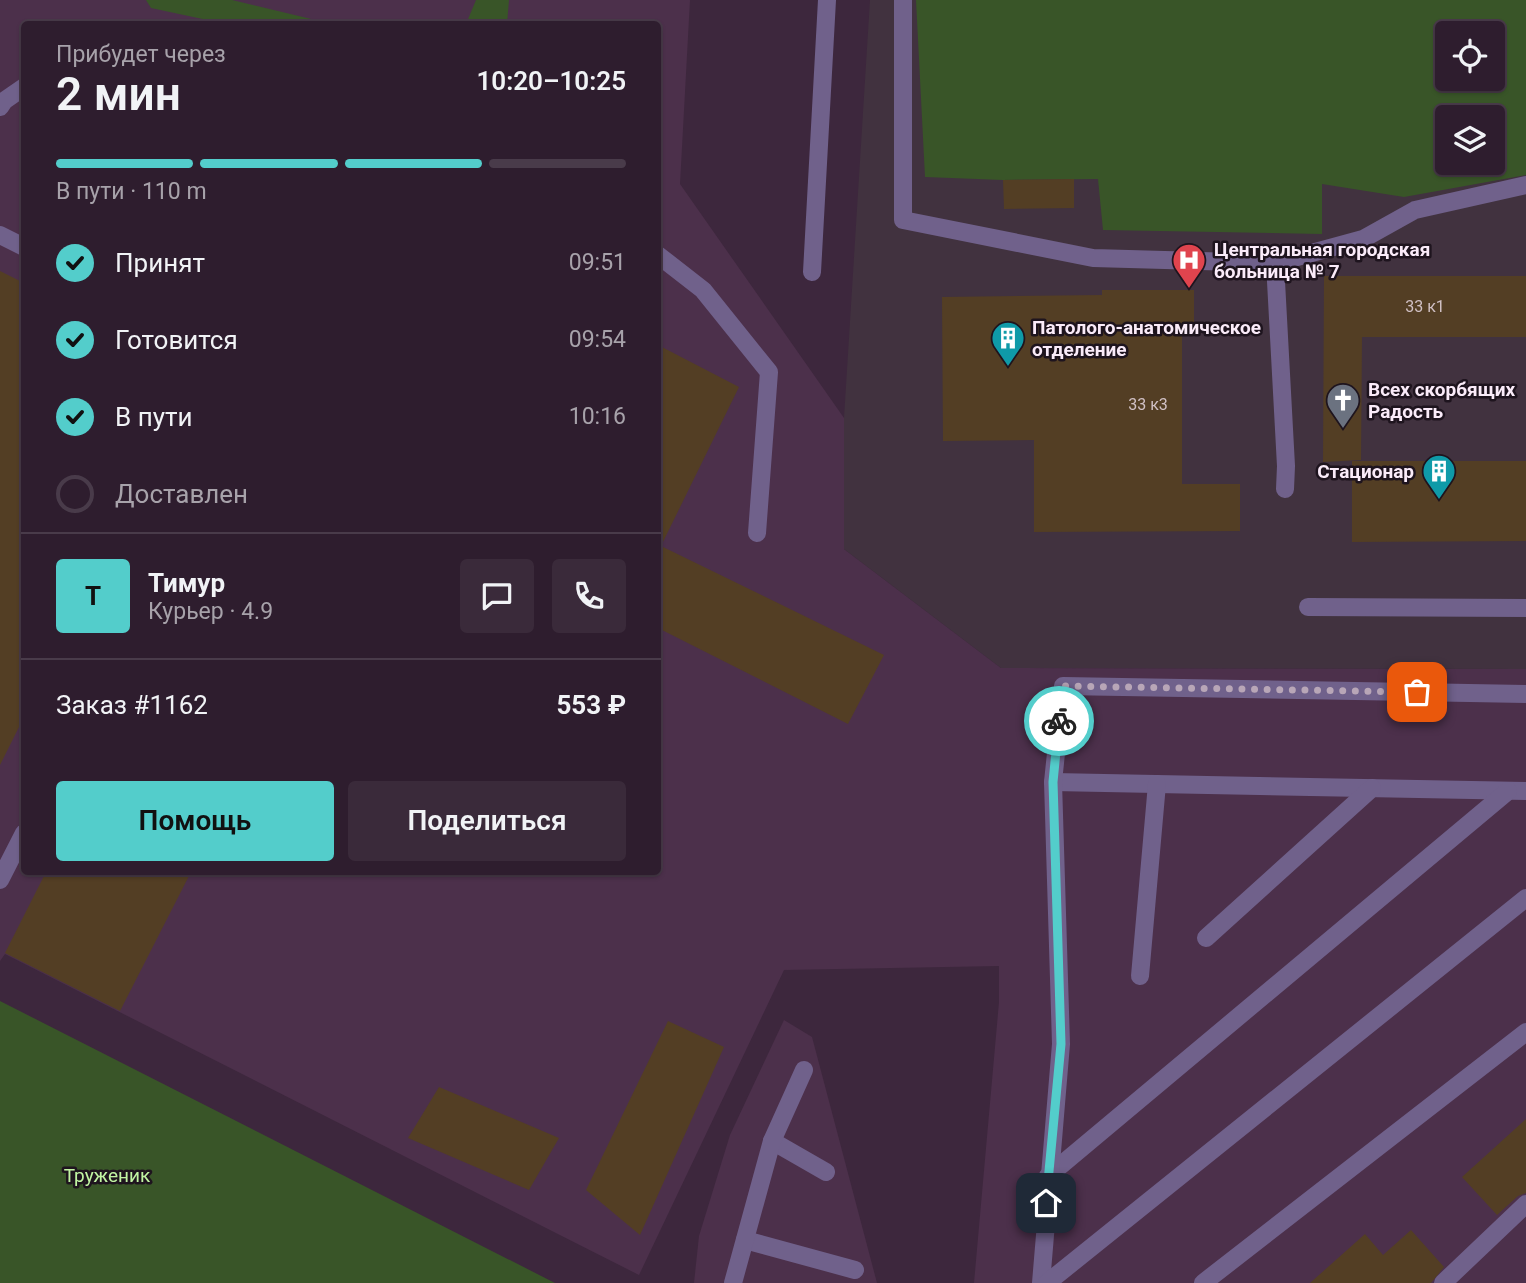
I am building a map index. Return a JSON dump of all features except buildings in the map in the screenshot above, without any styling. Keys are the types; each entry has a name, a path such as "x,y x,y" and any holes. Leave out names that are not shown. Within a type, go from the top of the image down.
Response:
{"lane":[{"path":"812,272 827,0"},
{"path":"903,0 903,220 1093,258 1275,263 1363,239 1415,210 1526,185"},
{"path":"0,107 21,89"},
{"path":"0,235 21,246"},
{"path":"661,257 703,290 769,372 758,533"},
{"path":"1275,263 1285,489"},
{"path":"1308,607 1526,608"},
{"path":"1041,1283 1061,1044 1053,782 1063,686 1526,694"},
{"path":"1053,782 1526,791"},
{"path":"1140,976 1157,784"},
{"path":"1206,937 1372,788"},
{"path":"1048,1176 1508,791"},
{"path":"0,880 21,839"},
{"path":"1047,1283 1526,898"},
{"path":"1203,1283 1526,1032"},
{"path":"733,1283 772,1142 804,1070"},
{"path":"772,1142 826,1172"},
{"path":"1443,1283 1526,1203"},
{"path":"745,1240 855,1270"}],"shaded area":[{"path":"0,0 690,0 680,184 844,418 844,549 1001,668 1526,669 1526,1283 974,1283 999,1002 999,966 784,970 639,1275 5,954 0,961"},
{"name":"Центральная городская больница № 7","path":"870,0 1526,0 1526,669 1001,668 844,549 844,418"},
{"path":"784,1020 812,1037 877,1283 694,1283 699,1236 730,1135"}],"green space":[{"path":"146,0 232,0 320,21 212,21 151,8"},
{"path":"476,0 509,0 507,21 467,21"},
{"path":"916,0 1526,0 1526,175 1404,197 1322,184 1322,234 1103,230 1098,179 925,177"},
{"name":"Труженик","path":"0,1001 555,1283 0,1283"}],"way so far":[{"path":"1059,721 1063,686 1417,692"}],"place":[{"name":"Центральная городская больница № 7","path":"1189,290"},
{"name":"Патолого-анатомическое отделение","path":"1008,368"},
{"name":"Всех скорбящих Радость","path":"1343,430"},
{"name":"Стационар","path":"1439,501"}],"route":[{"path":"1046,1203 1061,1044 1053,782 1059,721"}]}
